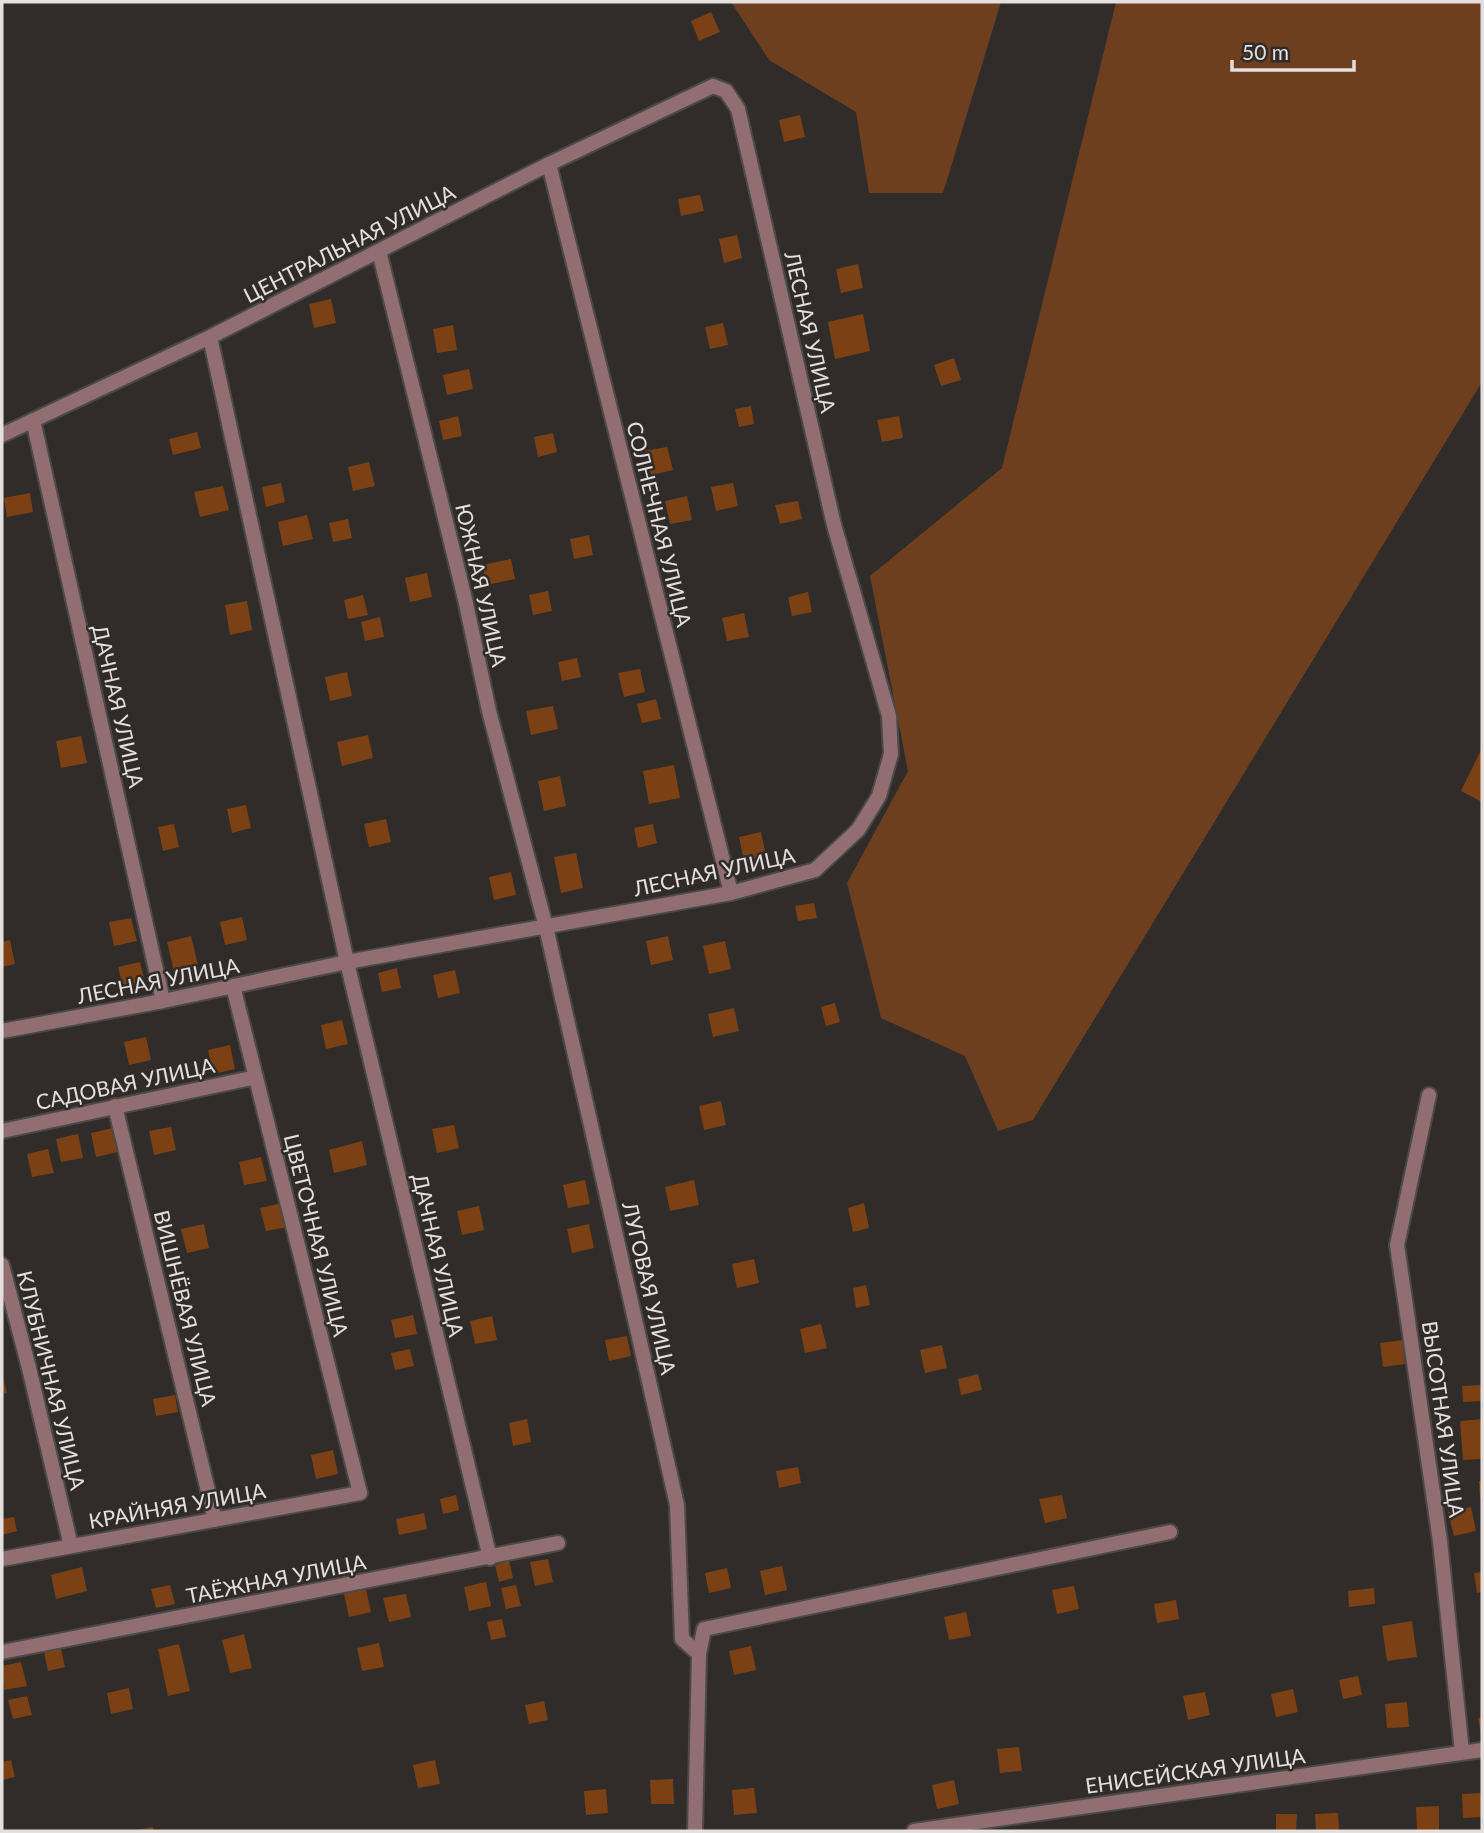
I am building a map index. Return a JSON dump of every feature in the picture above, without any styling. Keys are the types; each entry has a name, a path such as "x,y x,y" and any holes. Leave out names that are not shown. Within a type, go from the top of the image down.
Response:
{"street":[{"name":"ЦЕНТРАЛЬНАЯ УЛИЦА","path":"2,435 211,337 549,164 713,86"},
{"name":"ЛЕСНАЯ УЛИЦА","path":"2,1031 163,1001 347,961 731,893 816,870 858,830 879,796 891,754 889,716 834,525 738,109 726,90 713,86"},
{"name":"СОЛНЕЧНАЯ УЛИЦА","path":"549,164 731,893"},
{"name":"ЮЖНАЯ УЛИЦА","path":"379,251 465,599 489,711 546,927"},
{"name":"ДАЧНАЯ УЛИЦА","path":"211,337 347,961 490,1558"},
{"name":"ДАЧНАЯ УЛИЦА","path":"33,420 163,1001"},
{"name":"ЛУГОВАЯ УЛИЦА","path":"546,927 677,1505 682,1639 699,1654"},
{"name":"ЦВЕТОЧНАЯ УЛИЦА","path":"233,986 360,1493"},
{"name":"САДОВАЯ УЛИЦА","path":"2,1131 256,1077"},
{"name":"ВЫСОТНАЯ УЛИЦА","path":"1429,1095 1397,1245 1440,1541 1462,1752"},
{"name":"ВИШНЁВАЯ УЛИЦА","path":"115,1106 215,1520"},
{"name":"КЛУБНИЧНАЯ УЛИЦА","path":"2,1265 71,1546"},
{"name":"КРАЙНЯЯ УЛИЦА","path":"2,1559 360,1493"},
{"path":"695,1831 699,1654 704,1629 1170,1532"},
{"name":"ТАЁЖНАЯ УЛИЦА","path":"2,1651 558,1543"},
{"name":"ЕНИСЕЙСКАЯ УЛИЦА","path":"914,1831 1482,1750"}],"shaded area":[{"path":"731,2 1001,2 943,193 869,193 856,112 769,60"},
{"path":"1116,2 1482,2 1482,382 1033,1120 998,1131 965,1056 881,1018 847,883 908,771 870,576 1002,468"}],"building":[{"path":"711,12 720,32 699,41 691,21"},
{"path":"800,115 805,137 784,142 779,120"},
{"path":"700,195 704,211 681,216 678,199"},
{"path":"737,235 742,258 724,263 719,239"},
{"path":"858,264 863,288 841,293 836,269"},
{"path":"331,299 336,323 314,328 309,304"},
{"path":"863,314 870,351 835,359 828,322"},
{"path":"723,323 728,345 710,349 705,327"},
{"path":"453,325 457,350 437,353 433,329"},
{"path":"954,358 961,380 941,386 934,365"},
{"path":"469,369 473,389 447,395 443,375"},
{"path":"751,406 754,424 739,427 735,409"},
{"path":"458,416 462,436 443,440 439,421"},
{"path":"899,416 903,438 882,442 877,420"},
{"path":"197,432 201,448 173,455 169,439"},
{"path":"553,433 557,452 538,457 534,437"},
{"path":"667,447 673,470 651,475 645,451"},
{"path":"369,462 375,486 353,491 348,467"},
{"path":"281,483 285,502 266,507 262,487"},
{"path":"733,483 738,506 716,511 711,487"},
{"path":"223,486 229,510 200,517 194,492"},
{"path":"30,493 33,512 7,517 4,498"},
{"path":"687,496 692,520 670,524 665,501"},
{"path":"798,501 802,519 780,524 775,505"},
{"path":"307,515 313,539 283,546 278,522"},
{"path":"348,519 352,538 333,542 329,523"},
{"path":"589,535 593,555 574,559 570,539"},
{"path":"511,559 515,579 487,585 482,565"},
{"path":"427,573 432,597 410,602 405,578"},
{"path":"548,591 552,611 533,615 529,595"},
{"path":"808,592 812,612 792,616 788,597"},
{"path":"363,595 368,615 348,619 344,600"},
{"path":"247,601 252,630 230,635 225,605"},
{"path":"744,613 749,637 727,641 722,618"},
{"path":"380,617 384,637 365,641 361,622"},
{"path":"577,658 581,677 562,681 558,662"},
{"path":"640,669 645,692 624,697 618,673"},
{"path":"347,672 352,696 330,701 325,677"},
{"path":"656,699 661,719 642,723 637,704"},
{"path":"553,706 558,729 531,735 526,711"},
{"path":"368,735 373,758 342,766 337,742"},
{"path":"81,736 87,763 61,768 56,741"},
{"path":"1482,748 1482,802 1461,791"},
{"path":"674,765 680,798 649,804 643,771"},
{"path":"560,776 566,806 544,811 538,781"},
{"path":"246,805 251,828 232,833 227,809"},
{"path":"386,819 391,842 369,847 364,824"},
{"path":"174,824 179,847 163,851 158,827"},
{"path":"653,824 657,843 638,848 634,828"},
{"path":"761,832 766,856 744,861 739,837"},
{"path":"576,853 583,888 561,893 554,857"},
{"path":"511,872 516,895 494,900 489,877"},
{"path":"814,903 817,918 798,921 795,906"},
{"path":"242,917 247,940 225,945 220,922"},
{"path":"131,918 137,941 114,946 109,922"},
{"path":"191,936 198,965 174,971 167,942"},
{"path":"668,936 673,960 651,965 646,941"},
{"path":"10,940 15,964 2,967 2,942"},
{"path":"725,941 731,969 709,974 703,946"},
{"path":"140,962 146,986 124,991 118,967"},
{"path":"397,968 401,988 382,992 378,973"},
{"path":"455,970 460,993 438,998 433,975"},
{"path":"835,1003 840,1022 826,1026 821,1007"},
{"path":"734,1008 739,1031 713,1037 708,1014"},
{"path":"342,1020 348,1044 326,1049 321,1025"},
{"path":"146,1037 151,1060 129,1065 124,1042"},
{"path":"230,1045 235,1069 213,1074 208,1050"},
{"path":"721,1101 726,1125 704,1130 699,1106"},
{"path":"454,1125 459,1148 437,1153 432,1129"},
{"path":"171,1127 176,1150 154,1155 149,1131"},
{"path":"113,1128 118,1152 96,1157 91,1133"},
{"path":"78,1134 83,1158 61,1162 56,1139"},
{"path":"362,1141 367,1165 334,1173 329,1150"},
{"path":"48,1149 54,1173 32,1177 27,1154"},
{"path":"261,1157 267,1181 244,1185 239,1162"},
{"path":"585,1180 590,1204 568,1208 563,1185"},
{"path":"694,1180 699,1205 670,1211 665,1187"},
{"path":"282,1203 288,1227 266,1231 260,1208"},
{"path":"864,1203 869,1228 853,1232 848,1208"},
{"path":"479,1206 484,1230 462,1235 457,1211"},
{"path":"204,1224 209,1248 187,1253 181,1229"},
{"path":"589,1224 594,1248 572,1253 567,1229"},
{"path":"754,1259 759,1283 737,1288 732,1264"},
{"path":"866,1285 870,1305 856,1308 853,1288"},
{"path":"413,1315 417,1334 395,1338 391,1320"},
{"path":"492,1316 497,1340 475,1344 470,1321"},
{"path":"821,1324 827,1348 805,1353 800,1329"},
{"path":"627,1336 631,1356 609,1361 605,1340"},
{"path":"1402,1340 1405,1364 1383,1367 1380,1343"},
{"path":"942,1345 947,1368 925,1373 920,1350"},
{"path":"410,1349 414,1366 395,1370 391,1353"},
{"path":"2,1373 7,1393 2,1394"},
{"path":"978,1374 982,1390 961,1395 958,1379"},
{"path":"1482,1385 1482,1401 1463,1402 1462,1386"},
{"path":"175,1395 178,1412 156,1416 153,1399"},
{"path":"527,1419 531,1442 513,1446 509,1423"},
{"path":"1482,1419 1482,1459 1463,1460 1460,1421"},
{"path":"333,1450 338,1474 316,1479 311,1455"},
{"path":"798,1467 801,1483 779,1488 776,1471"},
{"path":"1479,1481 1482,1481 1482,1499 1480,1499"},
{"path":"456,1495 459,1510 443,1514 440,1499"},
{"path":"1062,1495 1067,1518 1045,1523 1039,1499"},
{"path":"1471,1507 1476,1531 1454,1536 1448,1512"},
{"path":"424,1513 427,1529 399,1535 396,1519"},
{"path":"14,1517 17,1531 2,1535 2,1519"},
{"path":"548,1559 553,1582 535,1586 530,1562"},
{"path":"509,1561 513,1578 499,1582 495,1565"},
{"path":"782,1566 787,1590 765,1595 760,1571"},
{"path":"82,1567 87,1591 56,1599 51,1575"},
{"path":"727,1568 731,1588 709,1593 705,1573"},
{"path":"1482,1572 1482,1592 1477,1593 1474,1573"},
{"path":"486,1582 491,1606 469,1611 464,1587"},
{"path":"170,1585 175,1604 156,1608 151,1589"},
{"path":"516,1585 521,1606 506,1609 501,1588"},
{"path":"1074,1586 1079,1609 1057,1614 1052,1590"},
{"path":"1374,1588 1375,1604 1349,1607 1348,1591"},
{"path":"366,1589 371,1612 349,1617 344,1594"},
{"path":"406,1594 411,1617 389,1622 383,1598"},
{"path":"1176,1600 1179,1619 1157,1623 1154,1604"},
{"path":"966,1612 971,1636 949,1640 944,1617"},
{"path":"502,1619 506,1637 491,1640 487,1622"},
{"path":"1412,1621 1417,1657 1387,1661 1382,1626"},
{"path":"244,1634 252,1668 230,1673 222,1640"},
{"path":"379,1643 384,1667 362,1671 357,1648"},
{"path":"179,1644 190,1691 168,1696 158,1649"},
{"path":"751,1646 756,1670 734,1675 729,1651"},
{"path":"61,1649 65,1667 48,1671 44,1652"},
{"path":"21,1662 27,1686 4,1690 2,1666"},
{"path":"1358,1676 1362,1695 1343,1699 1339,1680"},
{"path":"129,1688 133,1709 111,1714 107,1693"},
{"path":"1293,1689 1298,1712 1276,1717 1271,1694"},
{"path":"1205,1692 1210,1715 1188,1720 1183,1696"},
{"path":"27,1696 32,1715 13,1719 8,1700"},
{"path":"544,1701 548,1720 529,1724 525,1705"},
{"path":"1407,1702 1409,1727 1387,1728 1385,1704"},
{"path":"1482,1717 1482,1734 1481,1734 1478,1718"},
{"path":"1019,1747 1022,1771 1000,1773 997,1749"},
{"path":"11,1760 15,1777 2,1780 2,1762"},
{"path":"435,1760 440,1784 418,1788 413,1765"},
{"path":"673,1779 674,1804 651,1804 650,1780"},
{"path":"954,1780 959,1804 937,1809 932,1785"},
{"path":"754,1788 757,1813 734,1815 732,1790"},
{"path":"606,1789 608,1813 586,1815 584,1791"},
{"path":"1482,1793 1482,1817 1463,1818 1462,1794"},
{"path":"1439,1806 1439,1830 1417,1831 1416,1807"},
{"path":"1338,1813 1339,1831 1316,1831 1315,1814"},
{"path":"1276,1814 1297,1814 1296,1831 1276,1831"},
{"path":"153,1827 154,1831 136,1830"}]}
